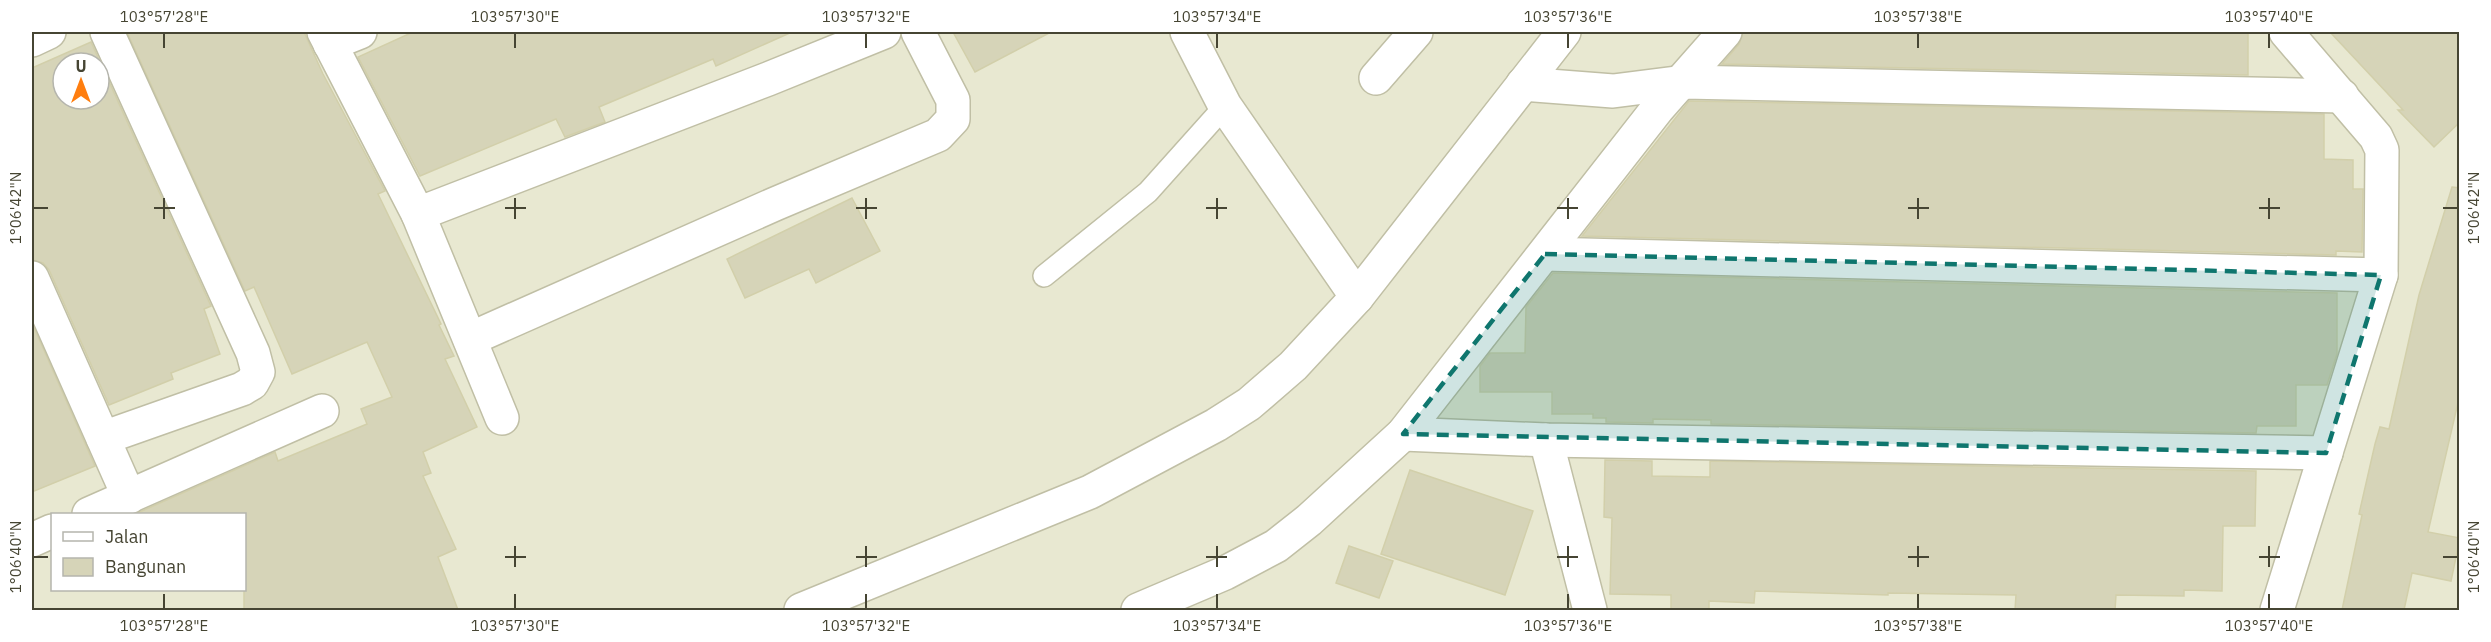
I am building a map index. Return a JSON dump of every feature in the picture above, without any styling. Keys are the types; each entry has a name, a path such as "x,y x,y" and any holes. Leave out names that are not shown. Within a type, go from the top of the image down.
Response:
{"street":[{"path":"32,39 49,32"},
{"path":"103,438 242,389 252,383 258,372 253,353 106,32"},
{"path":"360,32 327,38 418,214 502,418"},
{"path":"418,214 884,32"},
{"path":"470,339 775,204 938,135 953,119 952,100 918,32"},
{"path":"1187,32 1225,106 1357,297"},
{"path":"1376,78 1416,32"},
{"path":"801,610 1090,492 1249,404 1293,366 1357,297 1564,32"},
{"path":"1138,610 1225,573 1276,546 1309,520 1403,434 1658,108 1684,82 1725,32"},
{"path":"2277,610 2381,275 2382,150 2376,137 2286,32"},
{"path":"1523,84 1613,91 1684,82 2342,96"},
{"path":"1545,254 2381,275"},
{"path":"32,278 129,497"},
{"path":"91,513 322,411"},
{"path":"1403,434 1546,440 2326,453"},
{"path":"1546,440 1590,610"},
{"path":"32,540 51,531"}],"lane":[{"path":"1044,276 1148,192 1225,106"}],"highlighted area":[{"path":"1545,254 2381,275 2326,453 1403,434"}],"shaded area":[{"path":"32,32 2459,32 2459,610 32,610"}],"building":[{"path":"127,32 304,32 323,74 385,191 378,194 441,324 439,325 454,356 445,359 477,427 423,452 431,473 423,476 456,549 438,557 458,610 244,610 246,513 137,513 275,452 278,461 367,424 361,409 392,397 367,342 292,374 254,287 245,291"},
{"path":"413,32 792,32 716,66 713,59 599,107 605,122 565,137 556,119 420,176 358,57"},
{"path":"953,32 1051,32 975,72"},
{"path":"1743,32 2248,32 2248,75 1722,64 1739,44"},
{"path":"2330,32 2460,32 2460,122 2434,147 2398,110 2403,110"},
{"path":"91,42 95,51 71,51"},
{"path":"51,60 51,111 111,111 111,86 211,306 204,309 220,354 171,373 173,379 109,405 49,270 43,263 32,260 32,68"},
{"path":"1689,101 2324,114 2324,159 2353,160 2353,189 2363,189 2362,252 2336,251 2336,255 1582,236"},
{"path":"2452,187 2460,188 2460,394 2428,532 2460,538 2451,581 2412,573 2404,610 2342,610 2362,515 2359,514 2375,444 2380,427 2389,429 2419,295"},
{"path":"852,198 880,251 816,283 809,269 745,298 727,259"},
{"path":"1553,273 2337,293 2337,354 2327,385 2296,385 2296,426 2257,426 2256,433 1711,424 1711,420 1653,419 1653,423 1606,422 1606,418 1593,418 1593,414 1552,414 1552,392 1480,392 1480,366 1490,353 1525,353 1526,307"},
{"path":"32,323 95,466 32,492"},
{"path":"1605,460 1652,461 1652,476 1710,477 1710,461 2256,471 2255,526 2223,526 2222,591 2184,590 2184,596 2116,595 2115,610 2015,610 2016,595 1888,593 1888,595 1755,591 1754,603 1709,601 1709,610 1671,610 1671,595 1610,594 1612,518 1604,517"},
{"path":"1410,470 1533,511 1505,595 1381,554"},
{"path":"1349,546 1393,561 1379,598 1336,583"}]}
